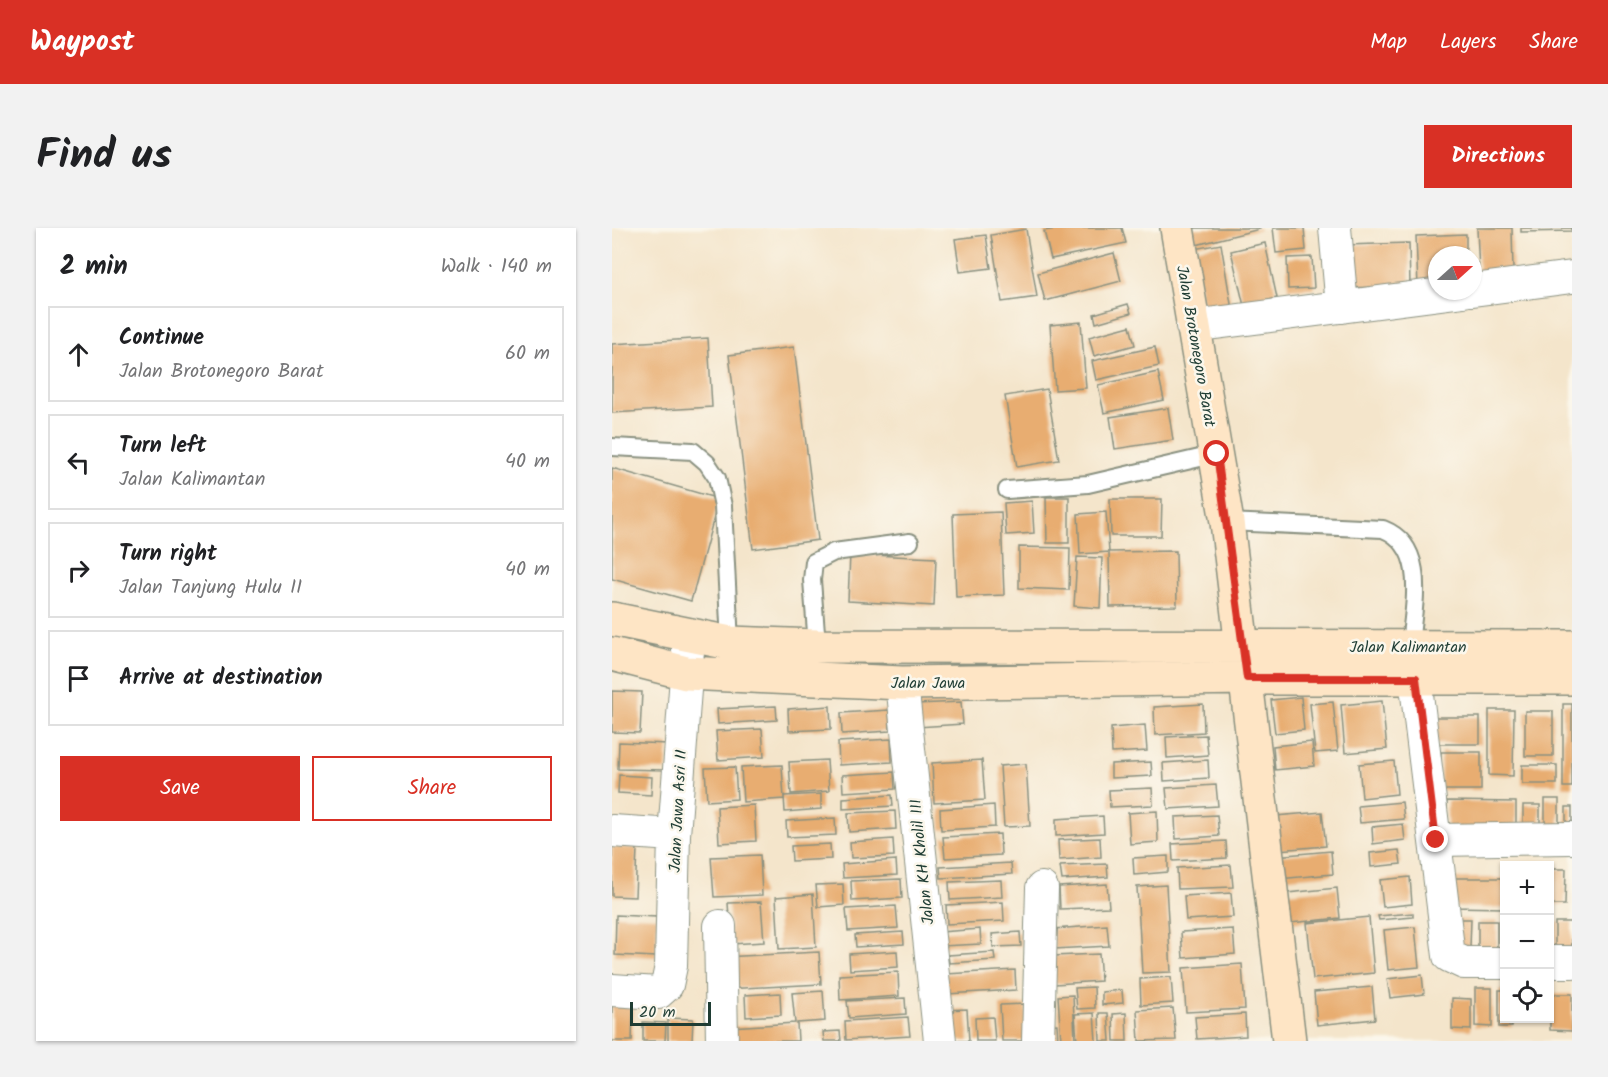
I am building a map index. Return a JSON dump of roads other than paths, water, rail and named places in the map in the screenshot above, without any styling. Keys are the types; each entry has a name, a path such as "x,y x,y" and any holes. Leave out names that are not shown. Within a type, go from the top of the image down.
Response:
{"main road":[{"name":"Jalan Brotonegoro Barat","path":"1177,228 1192,326 1217,454 1244,645 1289,1041"},
{"path":"612,619 689,637 730,643 817,646 1244,645"},
{"name":"Jalan Kalimantan","path":"1244,645 1572,647"},
{"name":"Jalan Jawa","path":"612,654 686,673 902,683 1247,678"},
{"name":"Jalan Kalimantan","path":"1247,678 1572,678"}],"street":[{"path":"1335,228 1342,307"},
{"path":"1482,289 1572,277"},
{"path":"1192,326 1428,296"},
{"name":"Jalan Jawa Asri II","path":"612,990 658,993 667,985 671,966 674,835 689,637"},
{"path":"1416,678 1449,956 1464,963 1500,963"},
{"name":"Jalan KH Kholil III","path":"902,683 940,1041"},
{"path":"612,831 674,835"},
{"path":"1436,840 1572,838"},
{"path":"1038,1041 1042,888"},
{"path":"720,926 722,1041"},
{"path":"1554,962 1572,962"}],"lane":[{"path":"612,447 693,451 712,470 723,506 730,643"},
{"path":"1007,490 1088,484 1217,454"},
{"path":"1227,522 1383,529 1398,535 1407,548 1415,570 1410,646"},
{"path":"817,646 812,580 814,562 834,552 910,542"}]}
